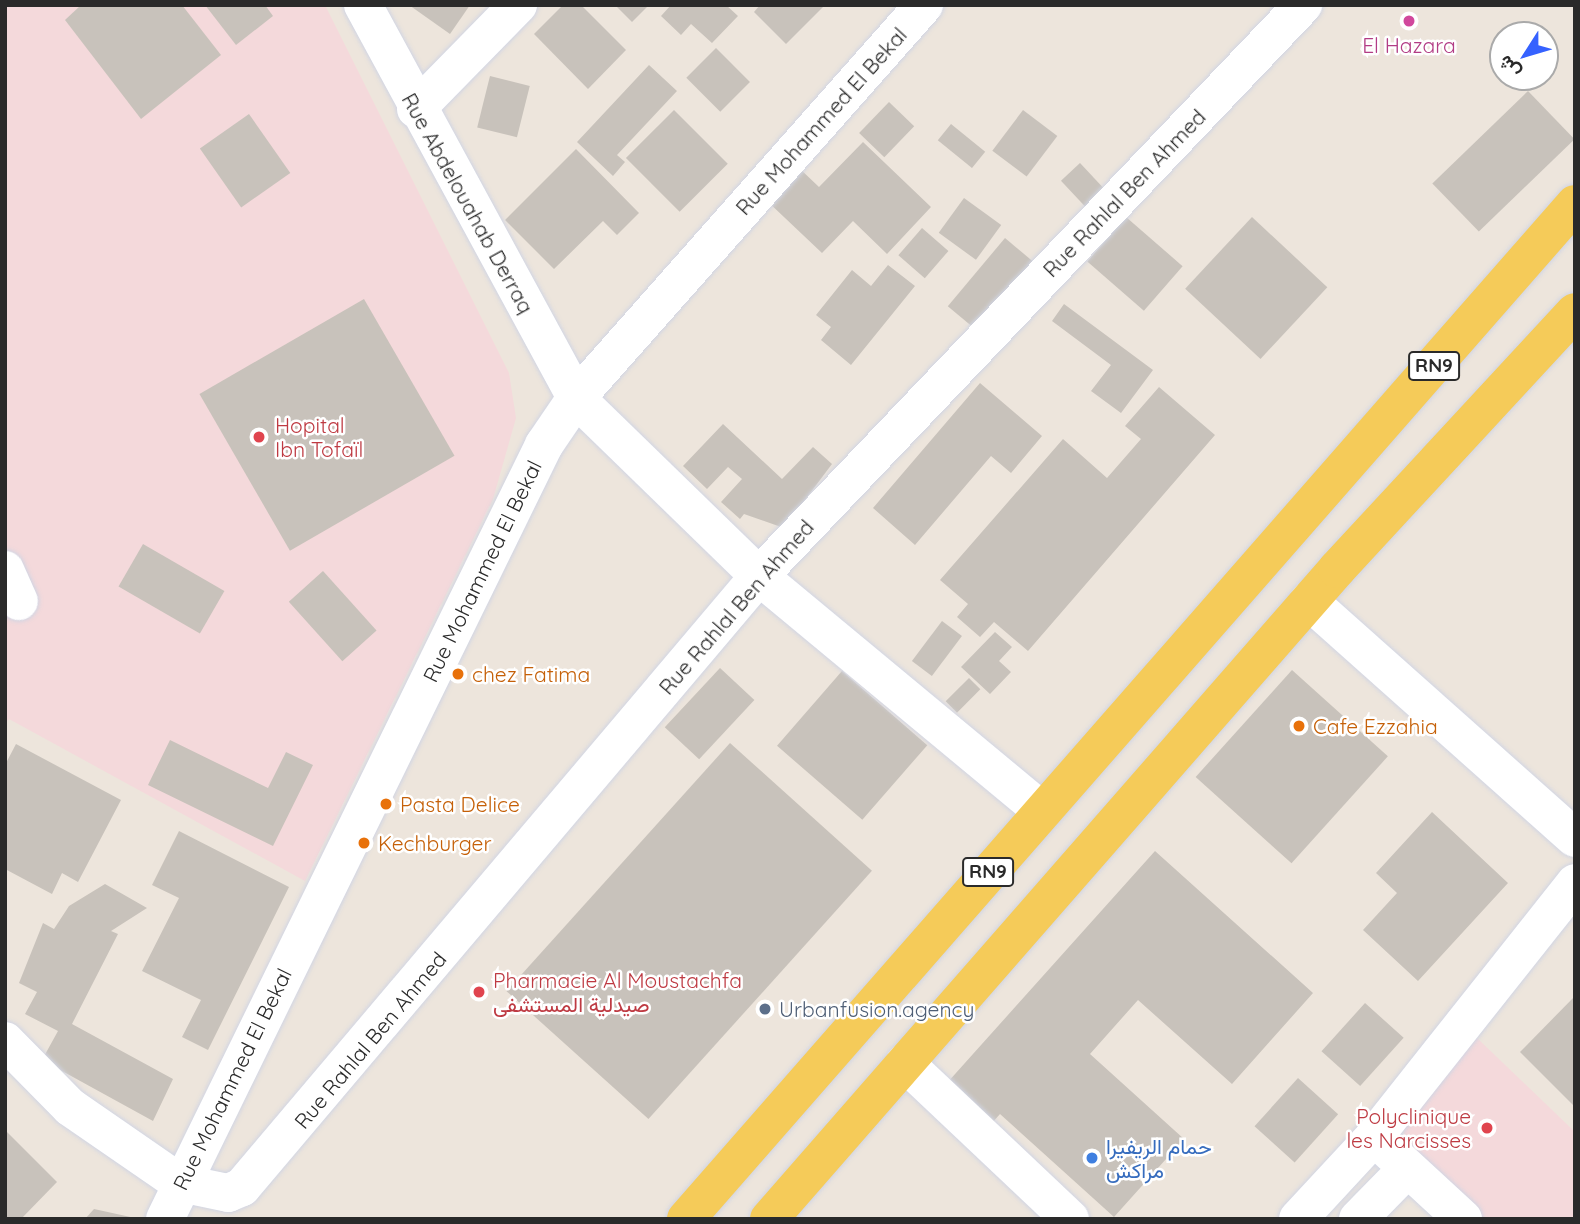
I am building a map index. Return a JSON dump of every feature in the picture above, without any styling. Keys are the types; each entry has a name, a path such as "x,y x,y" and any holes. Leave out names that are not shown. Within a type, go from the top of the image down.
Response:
{"main road":[{"name":"RN9","path":"686,1219 1041,810 1230,603 1575,204"},
{"path":"769,1219 1309,601 1575,313"}],"street":[{"name":"Rue Abdelouahab Derraq","path":"363,5 416,109 576,398 759,576 1041,810"},
{"path":"416,109 518,5"},
{"name":"Rue Mohammed El Bekal","path":"164,1219 544,445 576,398 924,5"},
{"name":"Rue Rahlal Ben Ahmed","path":"180,1183 228,1193 255,1176 759,576 1303,5"},
{"path":"1309,601 1575,838"},
{"path":"1298,1219 1374,1137 1575,883"},
{"path":"5,1041 70,1107 180,1183"},
{"path":"905,1063 1070,1219"},
{"path":"1374,1137 1463,1219"},
{"path":"1359,1219 1407,1169"}],"shaded area":[{"name":"Hopital Ibn Tofaïl","path":"5,5 325,5 509,373 516,418 493,499 305,881 9,719 5,724"},
{"name":"Polyclinique les Narcisses","path":"1477,1038 1575,1132 1575,1219 1471,1219 1404,1143 1404,1123 1413,1107"}],"building":[{"path":"81,5 182,5 221,55 141,119 65,20"},
{"path":"205,5 265,5 273,16 236,45"},
{"path":"409,5 470,5 450,34"},
{"path":"563,5 581,5 626,50 588,89 534,34"},
{"path":"615,5 649,5 632,22"},
{"path":"671,5 726,5 738,16 712,43 691,24 681,35 661,16"},
{"path":"760,5 825,5 786,44 754,12"},
{"path":"716,48 750,82 720,112 686,78"},
{"path":"649,65 677,91 617,155 625,162 613,176 577,142"},
{"path":"490,76 530,86 517,137 477,127"},
{"path":"1528,91 1575,139 1479,232 1432,183"},
{"path":"889,102 914,126 884,157 859,133"},
{"path":"674,110 728,164 680,212 626,158"},
{"path":"1023,110 1057,136 1027,177 992,151"},
{"path":"249,114 290,173 241,207 200,148"},
{"path":"951,124 985,152 972,168 938,140"},
{"path":"863,142 931,207 887,254 853,221 822,253 766,200 798,167 819,187"},
{"path":"576,149 639,213 617,235 603,221 554,269 505,220"},
{"path":"1080,163 1113,198 1094,216 1061,181"},
{"path":"964,198 1001,225 976,260 939,233"},
{"path":"1126,217 1183,266 1144,311 1087,262"},
{"path":"1252,217 1327,287 1260,359 1185,289"},
{"path":"922,228 948,251 925,278 898,255"},
{"path":"1005,238 1034,262 977,331 948,306"},
{"path":"888,265 915,286 851,365 821,340 831,327 816,315 852,270 871,286"},
{"path":"364,299 454,456 290,551 199,394"},
{"path":"1064,304 1153,370 1121,413 1091,391 1111,365 1052,321"},
{"path":"980,383 1042,436 1011,473 991,456 915,545 873,508"},
{"path":"1159,387 1215,435 1028,651 994,622 980,637 957,617 968,604 940,580 1063,439 1107,478 1141,439 1125,426"},
{"path":"723,424 782,479 813,447 832,464 784,528 744,514 740,519 721,502 742,479 728,467 707,489 683,466"},
{"path":"143,544 224,591 200,633 118,586"},
{"path":"323,571 377,630 342,661 289,602"},
{"path":"942,621 962,636 932,676 912,661"},
{"path":"995,632 1012,647 999,661 1011,672 990,694 961,667"},
{"path":"720,668 754,700 699,759 665,727"},
{"path":"1292,670 1388,756 1292,863 1196,777"},
{"path":"842,671 927,745 862,820 777,746"},
{"path":"969,678 980,689 957,713 946,701"},
{"path":"170,740 268,788 286,752 313,765 273,846 148,785"},
{"path":"730,743 872,871 648,1119 507,991"},
{"path":"16,744 121,800 78,882 62,873 52,894 5,869 5,765"},
{"path":"1432,812 1508,883 1418,981 1363,930 1397,893 1376,873"},
{"path":"179,831 289,887 208,1050 182,1037 201,1000 142,971 179,898 152,885"},
{"path":"1155,851 1313,993 1232,1084 1138,1000 1090,1054 1184,1139 1114,1217 1000,1114 992,1123 947,1083"},
{"path":"105,884 147,908 111,931 118,934 72,1024 173,1079 153,1121 42,1060 58,1031 25,1014 37,992 19,983 43,923 54,929 69,906"},
{"path":"1575,996 1575,1107 1520,1052"},
{"path":"1365,1003 1404,1038 1360,1086 1322,1051"},
{"path":"1298,1078 1338,1114 1295,1162 1255,1126"},
{"path":"5,1130 57,1182 21,1219 5,1219"},
{"path":"94,1209 135,1218 135,1219 85,1219"}],"place":[{"name":"El Hazara","path":"1409,21"},
{"name":"Hopital Ibn Tofaïl","path":"259,437"},
{"name":"chez Fatima","path":"458,674"},
{"name":"Cafe Ezzahia","path":"1299,726"},
{"name":"Pasta Delice","path":"386,804"},
{"name":"Kechburger","path":"364,843"},
{"name":"Pharmacie Al Moustachfa صيدلية المستشفى","path":"479,992"},
{"name":"Urbanfusion.agency","path":"765,1009"},
{"name":"Polyclinique les Narcisses","path":"1487,1128"},
{"name":"حمام الريفيرا مراكش","path":"1092,1158"}]}
